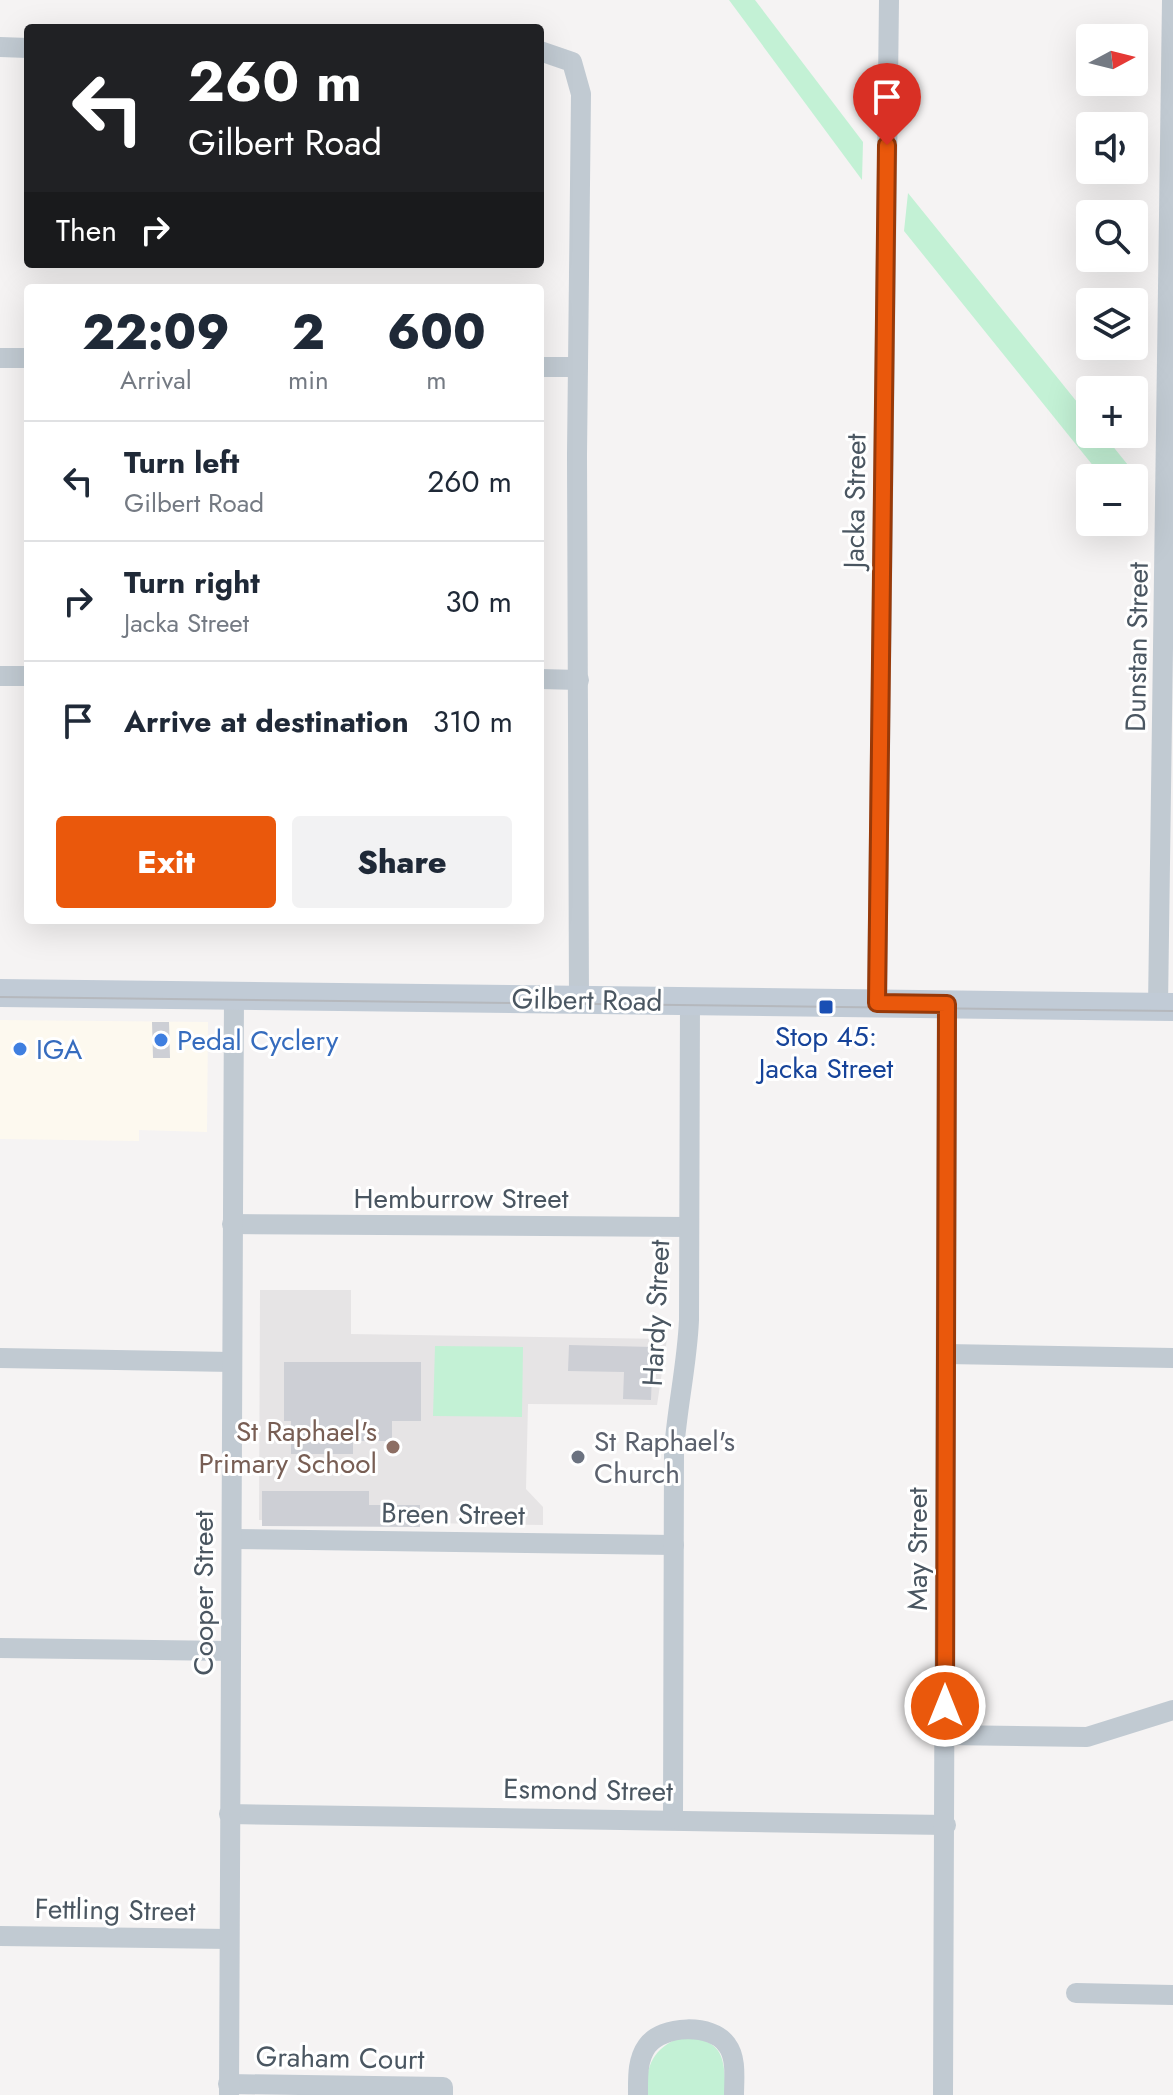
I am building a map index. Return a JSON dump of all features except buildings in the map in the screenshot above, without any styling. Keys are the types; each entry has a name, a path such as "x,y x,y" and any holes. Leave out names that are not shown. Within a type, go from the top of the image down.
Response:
{"street":[{"name":"Jacka Street","path":"877,1003 889,0"},
{"name":"Dunstan Street","path":"1166,1007 1172,0"},
{"path":"0,47 24,48"},
{"path":"544,52 572,62 581,94 579,1000"},
{"path":"0,358 24,358"},
{"path":"544,367 578,367"},
{"path":"0,676 24,676"},
{"path":"544,679 579,680"},
{"name":"Gilbert Road","path":"0,993 1166,1007"},
{"name":"Cooper Street","path":"228,2090 234,994"},
{"name":"Hardy Street","path":"673,1819 676,1413 686,1372 688,1333 690,1001"},
{"name":"May Street","path":"943,2095 947,1004"},
{"name":"Hemburrow Street","path":"232,1224 689,1227"},
{"path":"946,1354 1173,1358"},
{"path":"0,1358 232,1362"},
{"name":"Breen Street","path":"232,1539 674,1545"},
{"path":"0,1648 231,1651"},
{"path":"945,1735 1087,1737 1173,1710"},
{"name":"Esmond Street","path":"229,1814 946,1825"},
{"name":"Fettling Street","path":"0,1936 229,1939"},
{"path":"1076,1993 1173,1995"},
{"path":"638,2095 639,2068 650,2042 664,2033 701,2030 715,2034 728,2045 734,2069 734,2095"},
{"name":"Graham Court","path":"228,2090 443,2087 443,2095"}],"shaded area":[{"path":"0,1020 208,1022 207,1132 139,1130 139,1141 0,1139"},
{"name":"St Raphael's Primary School","path":"260,1290 351,1290 351,1334 667,1339 657,1405 528,1404 526,1489 543,1507 543,1525 259,1520"}],"green space":[{"path":"729,0 755,0 863,142 862,180"},
{"path":"908,193 1076,401 1076,444 904,231"},
{"path":"1079,448 1114,448 1127,464 1092,464"},
{"path":"435,1346 523,1347 522,1417 433,1416"},
{"path":"681,2037 706,2042 719,2052 726,2095 645,2095 653,2059 663,2047"}],"tram line":[{"path":"0,997 1173,1011"}],"place":[{"name":"Stop 45: Jacka Street","path":"826,1007"},
{"name":"Pedal Cyclery","path":"161,1040"},
{"name":"IGA","path":"20,1049"},
{"name":"St Raphael's Primary School","path":"393,1447"},
{"name":"St Raphael's Church","path":"578,1457"}],"route":[{"path":"887,145 877,1003 947,1004 945,1706"}]}
